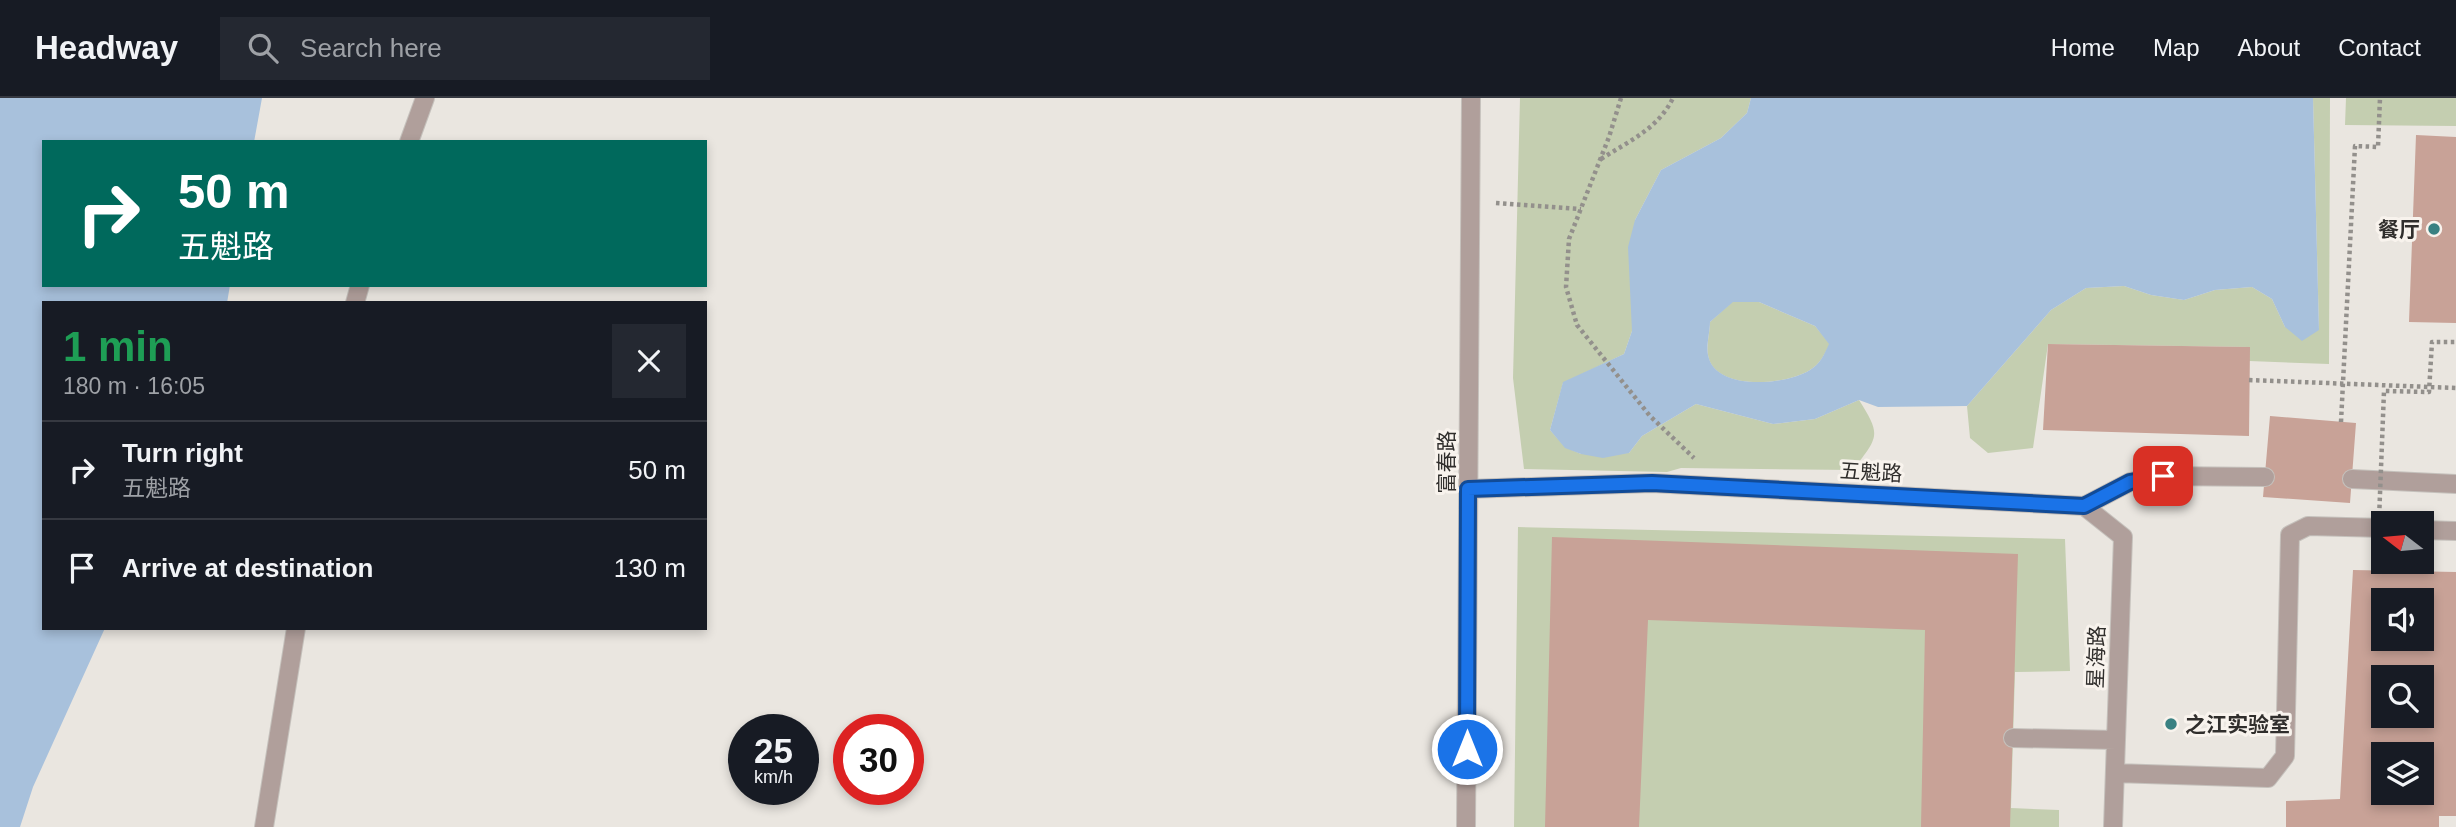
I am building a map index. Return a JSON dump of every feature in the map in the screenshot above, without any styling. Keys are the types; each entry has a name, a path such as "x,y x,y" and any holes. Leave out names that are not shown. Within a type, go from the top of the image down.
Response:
{"street":[{"path":"410,140 425,98"},
{"name":"富春路","path":"1466,827 1471,98"},
{"path":"2084,506 2130,482 2163,476 2265,477"},
{"path":"2351,480 2456,484"},
{"name":"五魁路","path":"1468,489 1652,483 2084,506"},
{"name":"星海路","path":"2084,506 2123,537 2113,827"},
{"path":"2115,773 2268,778 2285,756 2290,534 2308,526 2371,528"},
{"path":"2434,530 2456,531"},
{"path":"264,827 296,630"},
{"path":"2012,738 2116,740"}],"path":[{"path":"1621,98 1569,239 1566,287 1577,325 1650,416 1666,431"},
{"path":"1600,159 1646,131 1665,115 1673,98"},
{"path":"2340,422 2355,146 2378,147 2380,98"},
{"path":"1470,201 1581,209"},
{"path":"2379,511 2384,391 2429,392 2432,342 2456,342"},
{"path":"2249,380 2456,387"}],"green space":[{"path":"1520,98 1751,98 1747,113 1721,138 1661,170 1635,220 1632,331 1624,354 1563,383 1550,430 1565,447 1581,454 1629,453 1642,436 1696,404 1773,424 1815,419 1859,400 1871,421 1874,436 1868,450 1853,470 1681,468 1667,472 1524,469 1513,378"},
{"path":"2313,98 2330,98 2329,364 2249,361 2249,347 2048,344 2033,448 1988,453 1970,438 1967,406 2051,310 2086,288 2124,286 2151,295 2184,300 2215,290 2252,287 2272,299 2285,327 2319,330"},
{"path":"2346,98 2456,98 2456,126 2345,125"},
{"path":"1732,302 1759,302 1815,326 1830,344 1816,365 1799,375 1769,382 1753,382 1723,375 1713,367 1708,355 1710,322"},
{"path":"1518,527 2065,539 2070,671 2015,672 2011,808 2059,810 2059,827 1514,827"}],"water":[{"path":"0,98 262,98 254,140 42,140 42,287 230,287 227,301 42,301 42,630 104,630 33,787 20,827 0,827"},
{"path":"1751,98 2313,98 2319,330 2302,341 2285,327 2272,299 2252,287 2215,290 2184,300 2151,295 2124,286 2086,288 2051,310 1967,406 1878,407 1859,400 1815,419 1773,424 1696,404 1642,436 1629,453 1603,458 1565,448 1550,430 1563,382 1624,354 1632,331 1628,247 1635,220 1661,170 1721,138 1747,113","holes":["1733,302 1759,302 1815,326 1829,344 1813,368 1785,379 1753,382 1737,380 1713,367 1708,355 1710,322"]}],"building":[{"name":"餐厅","path":"2416,135 2456,137 2456,323 2409,322"},
{"path":"2048,344 2250,347 2249,436 2043,430"},
{"path":"2270,416 2356,423 2350,503 2263,497"},
{"path":"1552,537 2018,554 2010,827 1921,827 1925,630 1648,620 1639,827 1545,827"},
{"path":"2353,570 2371,570 2371,574 2456,572 2456,816 2439,816 2439,827 2286,827 2286,801 2340,799"}],"place":[{"name":"餐厅","path":"2434,229"},
{"name":"之江实验室","path":"2171,724"}],"route":[{"path":"1467,749 1468,489 1652,483 2084,506 2130,482 2163,476"}]}
